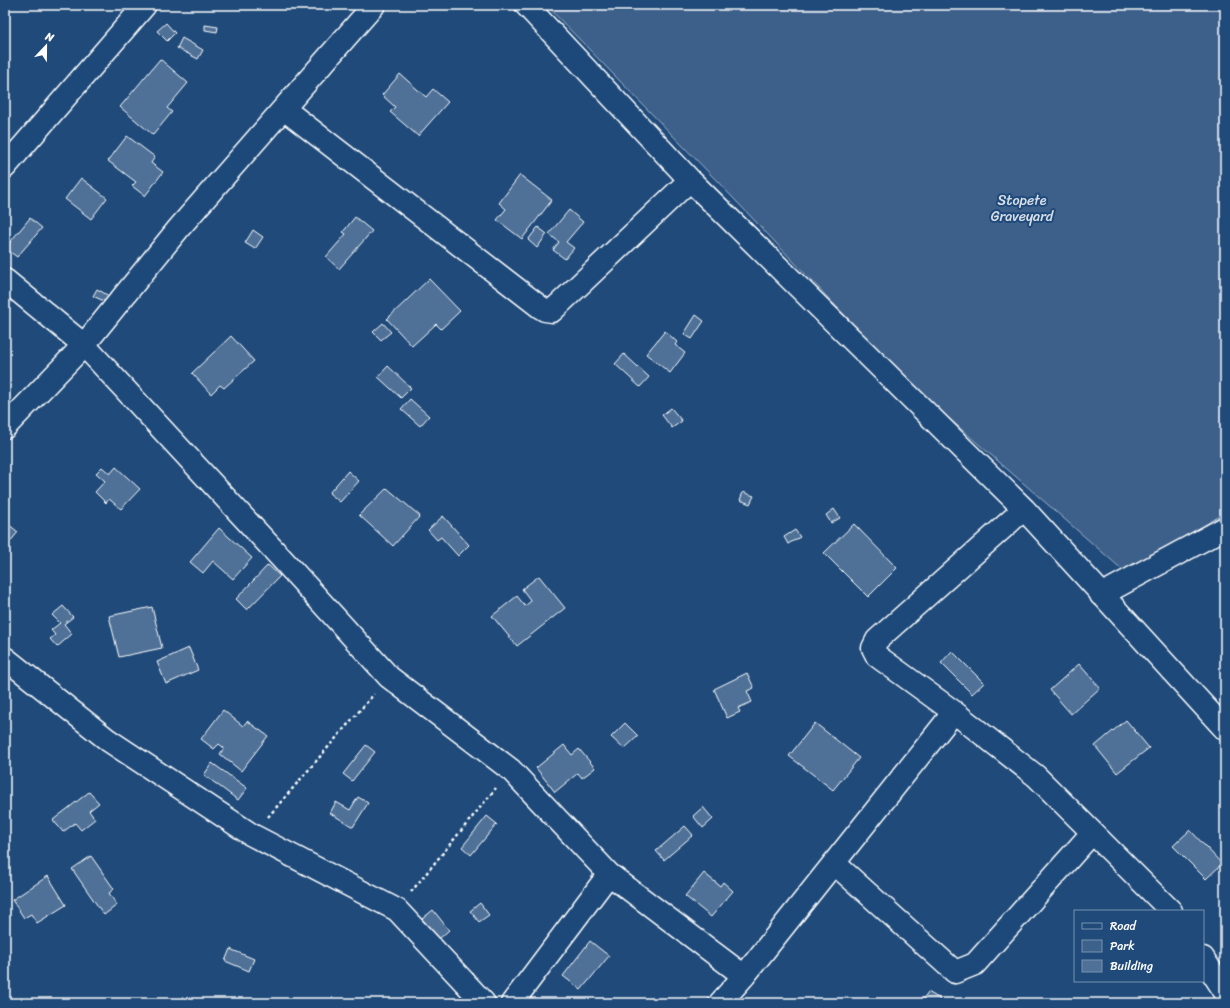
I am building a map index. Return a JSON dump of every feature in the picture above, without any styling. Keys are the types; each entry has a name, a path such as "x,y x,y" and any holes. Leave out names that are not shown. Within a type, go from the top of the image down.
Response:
{"street":[{"path":"5,167 145,5"},
{"path":"5,427 84,345 179,228 374,5"},
{"path":"526,5 690,180 1024,509 1225,729"},
{"path":"284,109 545,310 552,311 690,180"},
{"path":"5,280 84,345 277,553 389,677 510,770 609,874 744,976"},
{"path":"1024,509 876,640 873,648 877,656 954,712 1036,776 1170,910"},
{"path":"1101,595 1225,528"},
{"path":"5,658 108,740 252,835 397,910 484,1003"},
{"path":"720,1003 744,976 954,712"},
{"path":"834,863 955,972 975,964 1092,833"},
{"path":"512,1003 609,874"},
{"path":"1204,960 1225,992"}],"path":[{"path":"252,835 389,677"},
{"path":"397,910 510,770"}],"green space":[{"name":"Stopete Graveyard","path":"546,5 1225,5 1225,513 1125,572 912,386 716,180"}],"building":[{"path":"166,23 175,33 167,41 157,31"},
{"path":"205,25 218,27 217,32 205,30"},
{"path":"182,38 203,50 198,59 177,48"},
{"path":"160,59 188,83 167,108 172,112 153,135 120,107"},
{"path":"400,74 426,97 433,89 448,102 418,136 390,112 395,107 382,95"},
{"path":"127,136 155,157 151,163 163,172 145,196 132,186 136,182 108,161"},
{"path":"520,175 552,200 522,239 497,220 506,209 499,203"},
{"path":"81,178 107,198 91,219 65,199"},
{"path":"569,210 583,222 566,242 574,248 565,259 553,250 559,242 549,234"},
{"path":"355,217 372,231 339,269 326,257 346,234 343,232"},
{"path":"30,218 42,228 17,257 5,248"},
{"path":"538,227 547,234 537,248 528,240"},
{"path":"253,230 263,237 255,249 245,243"},
{"path":"429,279 460,311 441,329 436,324 412,346 387,319"},
{"path":"97,289 109,296 106,302 93,296"},
{"path":"696,315 704,321 692,339 684,334"},
{"path":"383,323 391,332 381,340 373,332"},
{"path":"665,331 677,342 675,345 685,353 670,373 646,354"},
{"path":"231,336 254,361 224,388 220,385 211,394 192,373"},
{"path":"624,354 649,377 640,387 615,364"},
{"path":"388,366 411,388 401,398 378,377"},
{"path":"410,399 429,416 420,426 401,409"},
{"path":"671,408 682,421 672,428 662,415"},
{"path":"102,467 110,474 116,467 140,489 121,509 109,499 106,503 95,492 105,481 96,473"},
{"path":"348,471 359,481 340,502 329,493"},
{"path":"387,488 420,516 393,546 359,515"},
{"path":"743,492 754,496 750,504 740,500"},
{"path":"834,509 840,518 831,523 826,515"},
{"path":"443,516 469,545 458,556 441,537 437,540 428,530"},
{"path":"8,524 18,532 5,548 5,527"},
{"path":"854,524 897,568 868,597 824,553"},
{"path":"219,528 252,558 233,579 213,561 203,573 190,562"},
{"path":"795,530 800,537 788,544 784,537"},
{"path":"268,565 280,576 247,610 236,599"},
{"path":"539,576 565,608 517,646 492,616 517,596 525,606 531,601 522,589"},
{"path":"63,606 73,617 64,624 72,634 57,647 50,639 55,635 51,630 60,623 52,615"},
{"path":"152,607 162,648 119,657 109,616"},
{"path":"189,648 198,670 166,684 157,662"},
{"path":"952,651 984,683 972,694 941,663"},
{"path":"1079,664 1100,688 1071,714 1050,690"},
{"path":"747,673 754,688 747,691 752,702 738,708 740,712 727,718 714,689"},
{"path":"223,710 243,726 247,721 268,736 241,771 220,754 224,748 219,744 214,749 201,739"},
{"path":"1126,720 1149,748 1117,773 1095,746"},
{"path":"625,723 638,736 624,749 611,737"},
{"path":"815,723 859,758 833,790 789,756"},
{"path":"366,745 375,752 352,781 343,774"},
{"path":"564,745 572,755 579,749 595,768 582,778 578,773 555,792 536,768"},
{"path":"212,763 247,788 238,800 204,775"},
{"path":"89,792 99,803 89,811 95,819 81,830 75,823 63,832 53,820"},
{"path":"358,797 368,803 353,827 330,813 336,802 350,810"},
{"path":"703,807 713,819 703,828 693,816"},
{"path":"487,816 497,824 471,855 462,847"},
{"path":"685,826 693,835 664,860 656,851"},
{"path":"1190,830 1222,864 1206,879 1173,846"},
{"path":"91,856 114,889 109,893 117,905 104,915 72,869"},
{"path":"704,873 720,886 723,882 733,891 711,917 685,896"},
{"path":"48,876 66,905 37,923 31,914 24,918 12,900"},
{"path":"480,903 489,915 479,922 470,911"},
{"path":"433,910 449,930 439,939 422,919"},
{"path":"590,941 609,956 581,990 563,976"},
{"path":"230,949 254,959 249,971 225,961"},
{"path":"928,992 940,999 937,1003 920,1003"}]}
